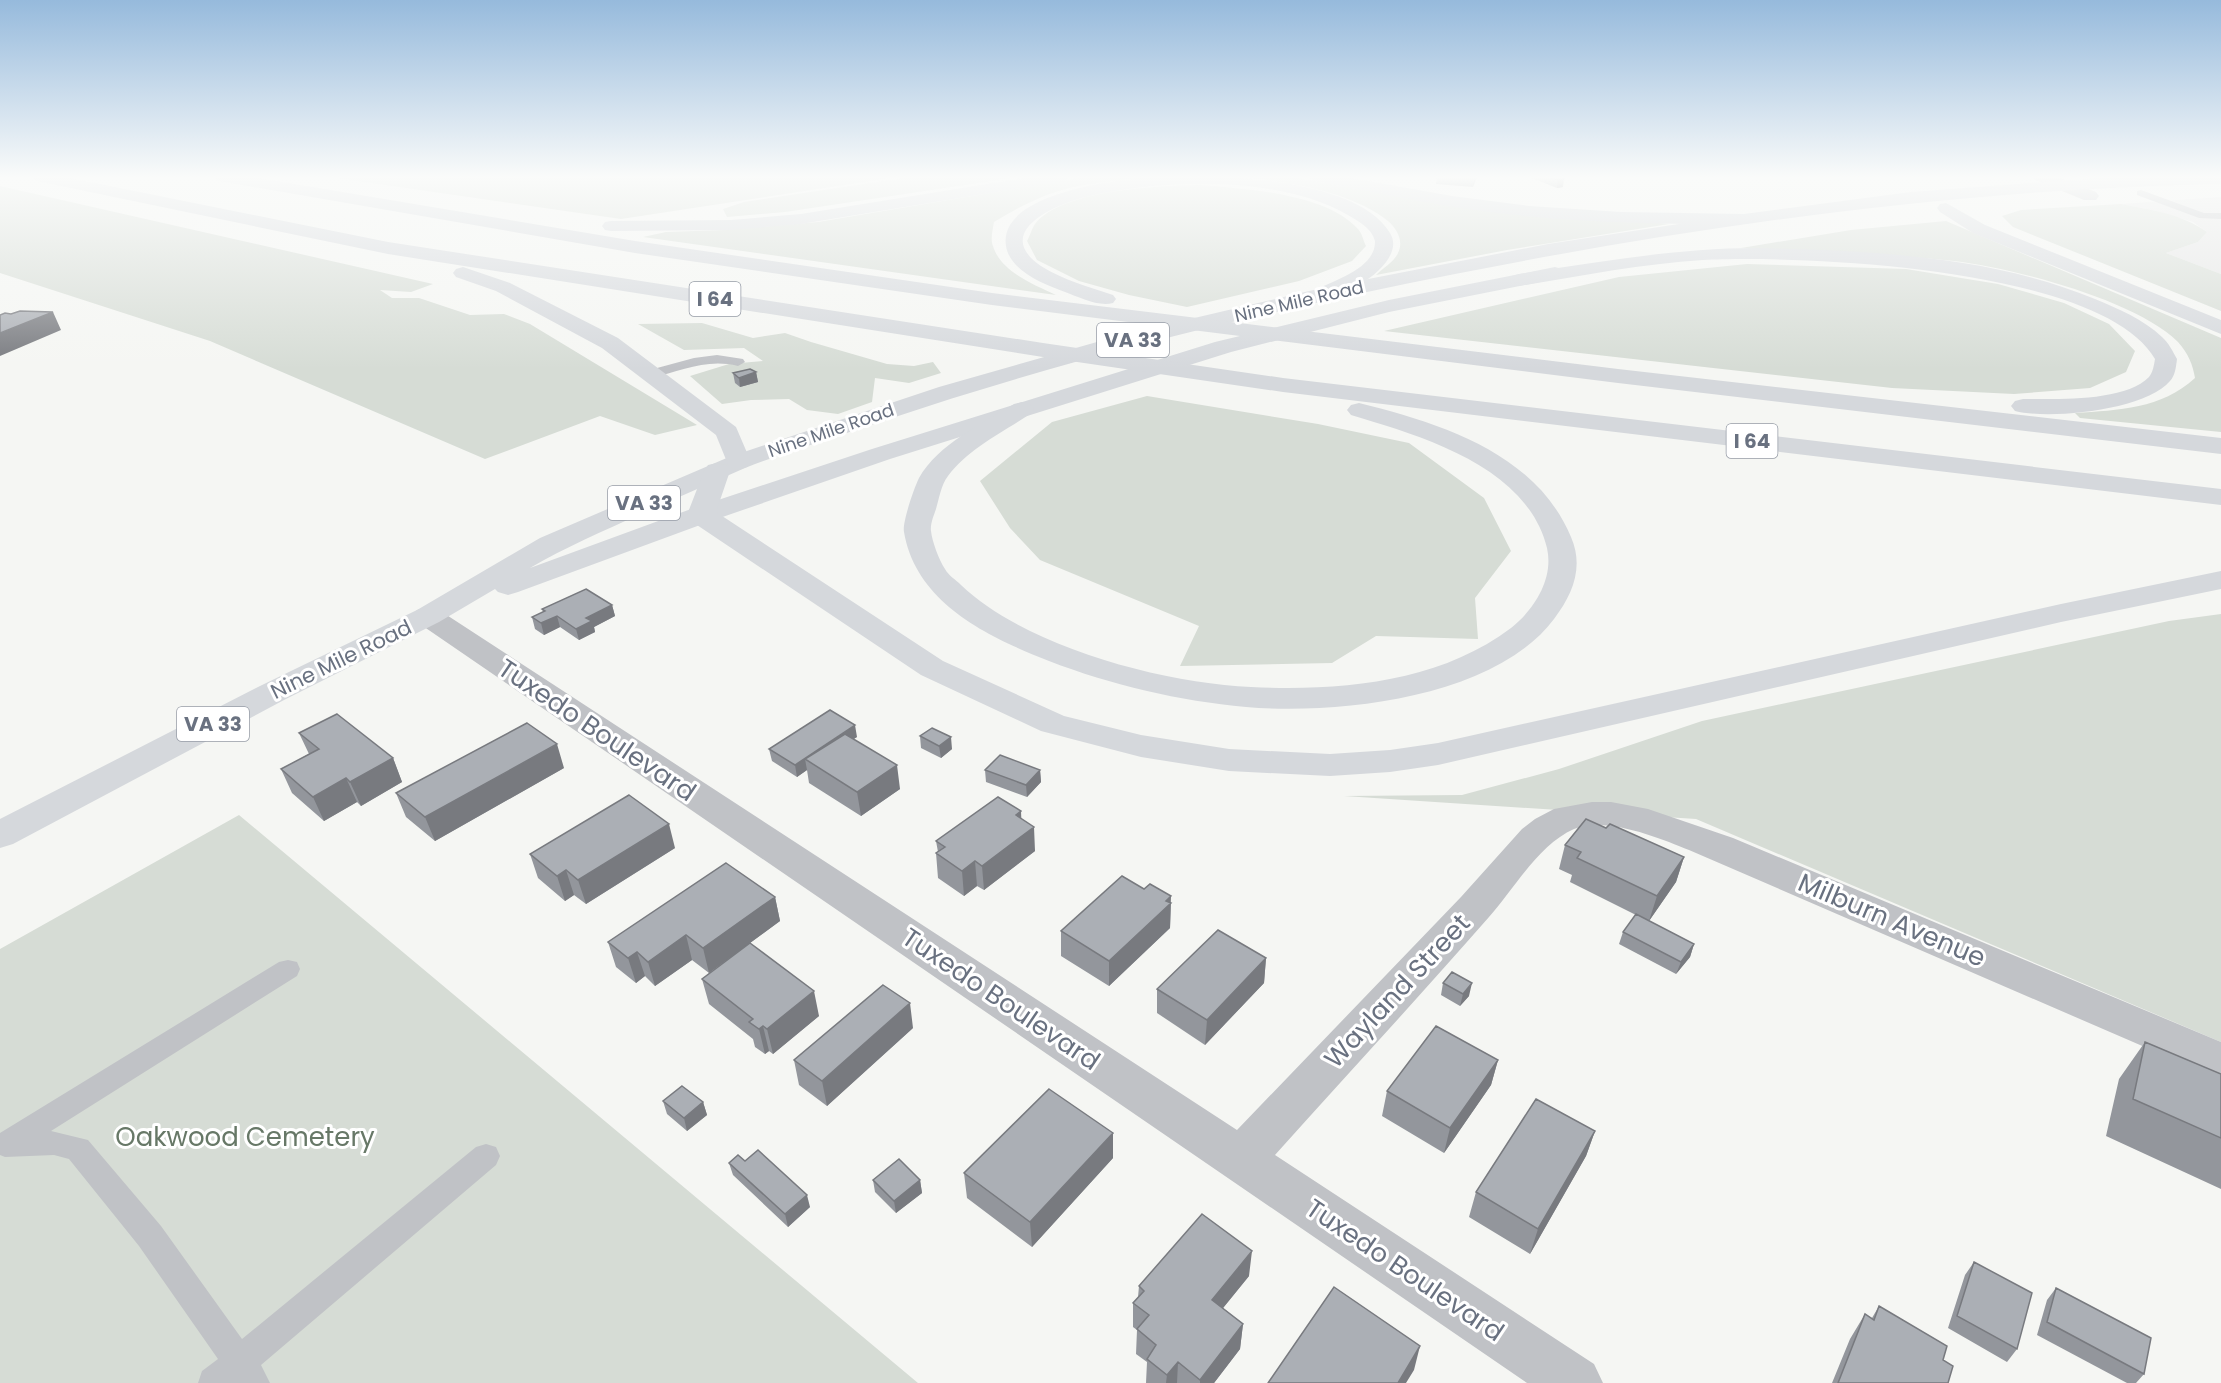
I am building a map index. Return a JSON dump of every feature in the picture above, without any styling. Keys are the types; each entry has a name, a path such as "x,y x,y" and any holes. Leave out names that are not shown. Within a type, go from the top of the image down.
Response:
{"main road":[{"name":"I 64","path":"352,241 875,325 1283,385 2221,497"},
{"name":"I 64","path":"599,241 880,284 2221,446"},
{"path":"1013,241 1015,249 1024,261 1047,277 1114,302 1194,323"},
{"path":"1322,294 1364,272 1380,256 1384,241"},
{"name":"Nine Mile Road","path":"0,835 272,693 428,616 550,544 728,467 947,392 1126,342 1322,294 1608,241"},
{"name":"Nine Mile Road","path":"428,616 701,515 880,454 1223,347 1389,306 1732,241"},
{"path":"2007,241 2221,328"},
{"path":"388,248 503,287 610,343 727,432 728,467 701,515 932,668 1053,724 1141,746 1207,756 1319,764 1390,761 1438,754 2038,618 2221,580"},
{"path":"1519,280 1683,256 1724,254 1873,259 1955,268 2044,287 2106,310 2154,341 2163,353 2166,364 2162,377 2149,388 2105,402 2062,406 1898,408"},
{"path":"1022,409 972,442 946,463 933,477 919,505 916,523 922,554 946,591 984,620 1025,641 1102,669 1180,687 1248,697 1317,698 1368,693 1434,679 1485,659 1522,635 1539,619 1552,601 1561,577 1563,559 1554,527 1526,489 1487,459 1448,439 1283,385"}],"street":[{"name":"Tuxedo Boulevard","path":"428,616 627,751 885,920 1239,1161 1575,1383"},
{"name":"Milburn Avenue","path":"1556,824 1574,816 1602,815 1636,819 1688,835 1731,851 2221,1062"},
{"name":"Wayland Street","path":"1239,1161 1474,908 1533,840 1556,824"}],"lane":[{"path":"651,374 705,360 730,359 738,362"},
{"path":"3,1146 288,969"},
{"path":"3,1146 54,1143 78,1149 150,1236 246,1372"},
{"path":"214,1383 246,1372 486,1156"}],"shaded area":[{"path":"2221,241 2221,274 2166,253 2198,242"}],"green space":[{"path":"0,241 241,241 433,284 411,292 380,290 392,298 419,298 470,315 504,314 530,324 697,425 655,435 600,416 485,459 210,341 0,273"},
{"path":"668,241 992,241 997,255 1010,270 1056,295"},
{"path":"1027,241 1364,241 1366,246 1352,261 1299,281 1187,307 1129,295 1079,281 1037,260"},
{"path":"1400,241 1566,241 1376,275 1396,256"},
{"path":"1787,241 1992,241 2221,338 2221,432 2080,418 2075,413 2123,409 2154,402 2182,388 2195,378 2190,359 2178,342 2159,327 2104,300 2040,279 1954,261 1741,248"},
{"path":"2047,241 2199,241 2166,253 2221,274 2221,311"},
{"path":"1747,264 1906,269 1998,284 2064,303 2109,324 2135,351 2126,372 2090,388 2014,394 1892,388 1384,331 1619,277"},
{"path":"702,323 753,338 785,333 887,364 914,366 933,362 941,373 909,383 875,378 872,402 838,414 807,410 789,399 751,400 722,404 690,376 729,364 763,361 744,348 684,350 638,324"},
{"path":"1147,396 1318,424 1409,443 1484,498 1511,551 1475,598 1478,639 1376,636 1332,663 1180,666 1199,626 1040,560 1010,528 980,481 1052,422"},
{"path":"2221,614 2221,1042 1696,819 1344,796 1462,795 1559,769 1702,721 2169,621"},
{"name":"Oakwood Cemetery","path":"239,815 918,1383 0,1383 0,949"}],"building":[{"path":"20,311 53,312 0,333 0,315"},
{"path":"750,369 756,372 739,378 733,373"},
{"path":"586,589 612,605 586,618 592,621 576,629 557,616 541,623 532,617 545,611 542,609"},
{"path":"830,710 855,725 795,765 769,749"},
{"path":"337,714 393,758 350,782 346,778 313,797 281,769 319,749 299,733"},
{"path":"527,723 557,744 425,817 396,793"},
{"path":"932,728 951,737 939,746 920,736"},
{"path":"845,734 897,765 857,792 805,759"},
{"path":"1000,755 1040,770 1026,785 985,770"},
{"path":"629,795 669,824 578,880 566,870 557,876 530,854"},
{"path":"998,797 1021,811 1016,815 1034,827 982,866 975,861 962,871 936,853 945,847 936,841"},
{"path":"1586,819 1606,828 1610,824 1684,857 1657,896 1577,858 1581,852 1565,845"},
{"path":"726,863 775,897 703,948 686,935 648,962 637,952 628,958 608,942"},
{"path":"1122,876 1144,889 1150,884 1171,896 1166,901 1171,903 1109,961 1061,931"},
{"path":"1636,914 1694,944 1681,962 1623,932"},
{"path":"1218,930 1266,958 1207,1020 1157,989"},
{"path":"750,943 814,991 767,1029 763,1026 759,1029 749,1022 753,1019 702,979"},
{"path":"1452,972 1472,983 1463,994 1443,983"},
{"path":"883,985 910,1003 822,1081 794,1060"},
{"path":"1436,1026 1498,1060 1450,1128 1387,1091"},
{"path":"2145,1042 2221,1074 2221,1138 2133,1099"},
{"path":"682,1086 703,1102 684,1118 663,1101"},
{"path":"1049,1089 1113,1133 1030,1222 964,1173"},
{"path":"1536,1099 1595,1131 1538,1229 1476,1192"},
{"path":"758,1150 807,1195 785,1214 729,1163 738,1155 745,1161"},
{"path":"899,1159 920,1180 894,1201 873,1180"},
{"path":"1202,1214 1252,1251 1212,1300 1243,1324 1200,1380 1178,1362 1167,1375 1147,1359 1156,1345 1137,1329 1149,1315 1133,1303 1144,1291 1139,1286"},
{"path":"1974,1262 2032,1293 2017,1349 1957,1316"},
{"path":"1334,1287 1420,1346 1398,1383 1268,1383"},
{"path":"2056,1288 2151,1338 2144,1374 2047,1322"},
{"path":"1879,1306 1947,1346 1943,1360 1953,1366 1948,1383 1838,1383 1865,1314 1874,1320"}]}
